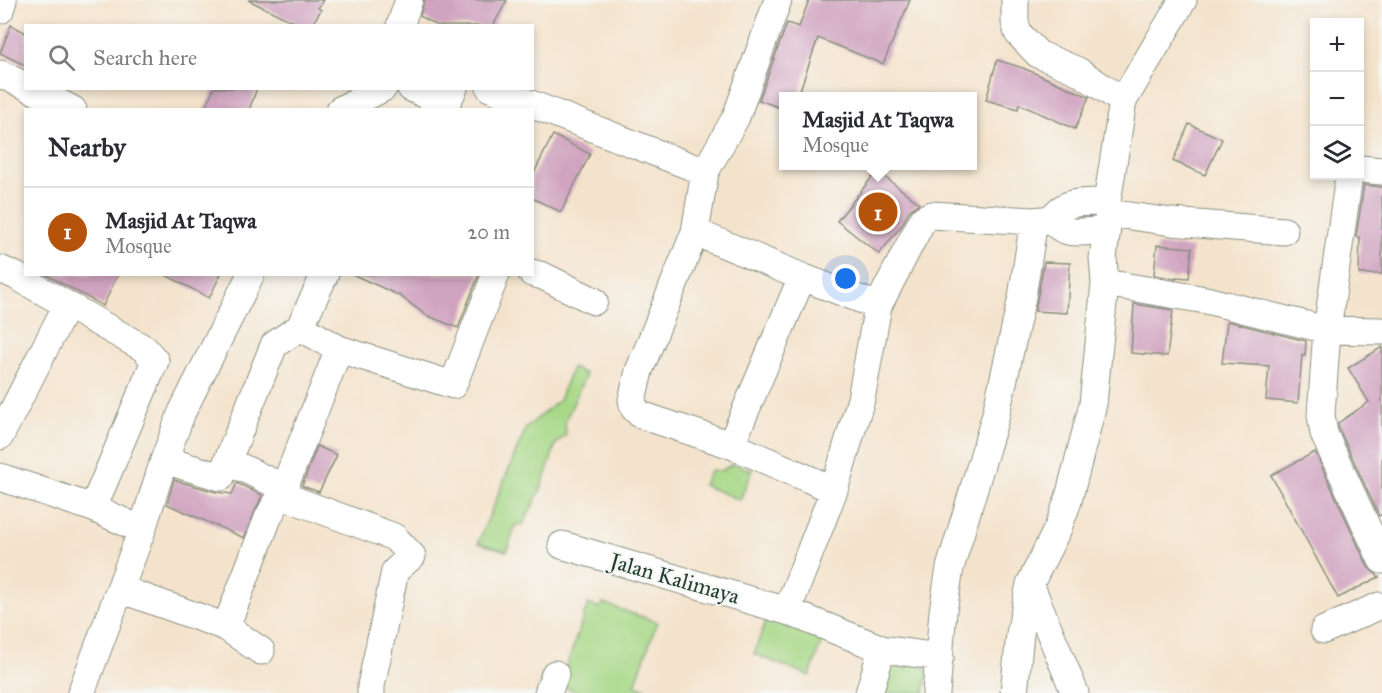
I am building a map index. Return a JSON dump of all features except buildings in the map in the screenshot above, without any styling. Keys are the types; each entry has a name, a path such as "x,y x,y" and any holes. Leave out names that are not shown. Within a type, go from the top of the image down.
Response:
{"street":[{"path":"0,10 3,0"},
{"path":"401,24 409,0"},
{"path":"778,0 736,117 705,172 695,232 639,371 632,400 634,408 641,415 731,445 834,490"},
{"path":"1015,0 1015,22 1018,33 1038,54 1078,71 1123,101"},
{"path":"1014,693 1020,633 1030,584 1065,510 1093,404 1106,283 1103,258 1107,215 1123,101 1184,0"},
{"path":"0,74 24,85"},
{"path":"34,90 69,108"},
{"path":"344,108 379,90"},
{"path":"415,90 446,104 453,90"},
{"path":"495,97 526,108"},
{"path":"534,111 705,172"},
{"path":"1364,170 1382,171"},
{"path":"1348,180 1327,330 1321,415 1324,434 1382,560"},
{"path":"787,611 834,490 861,399 878,306 923,219 931,215 1043,220 1068,232 1107,215 1284,231"},
{"path":"936,693 943,611 950,568 995,418 1022,297 1043,220"},
{"path":"695,232 878,306"},
{"path":"0,269 67,304 151,354 155,361 93,508"},
{"path":"534,274 594,301"},
{"path":"81,693 142,530 182,412 250,276"},
{"path":"164,460 221,477 274,345 300,327 324,276"},
{"path":"300,327 339,349 453,386 495,276"},
{"path":"731,445 802,277"},
{"path":"1106,283 1206,300 1327,330 1382,331"},
{"path":"0,436 67,304"},
{"path":"226,627 268,518 282,494 339,349"},
{"path":"140,397 182,412"},
{"path":"228,461 289,498 394,537 412,556 395,572 371,693"},
{"path":"0,477 93,508 142,530"},
{"name":"Jalan Kalimaya","path":"562,545 787,611 882,649 940,657"},
{"path":"1030,584 1075,693"},
{"path":"120,589 226,627 261,651"},
{"path":"1324,630 1381,607"},
{"path":"869,693 882,649"}],"green space":[{"path":"572,368 586,374 565,422 566,435 556,444 540,491 523,525 516,524 507,551 478,543 526,428 559,400"},
{"path":"733,464 752,470 740,500 703,485 711,470 720,471"},
{"path":"602,603 657,622 635,685 656,693 580,693 560,685 588,604 600,608"},
{"path":"769,612 825,631 810,676 754,654"},
{"path":"888,660 915,661 928,670 924,693 879,693"}],"place":[{"name":"Masjid At Taqwa","path":"878,212"}]}
